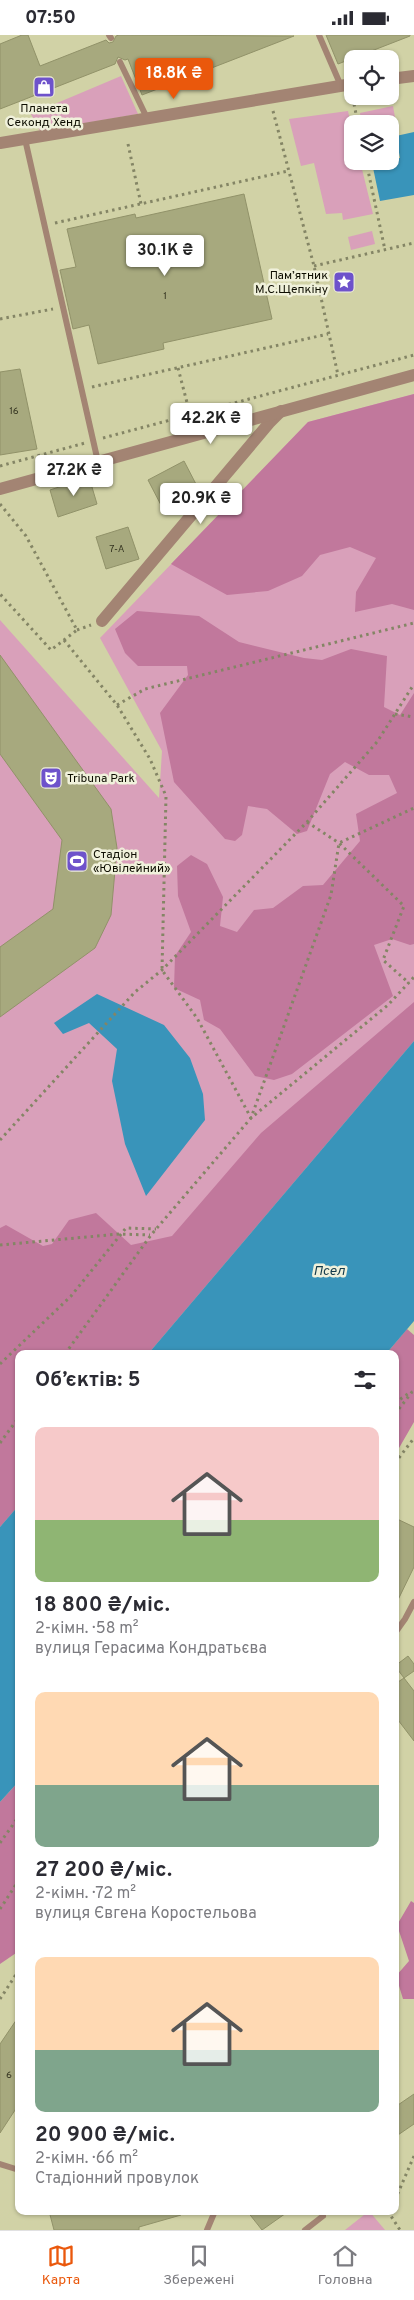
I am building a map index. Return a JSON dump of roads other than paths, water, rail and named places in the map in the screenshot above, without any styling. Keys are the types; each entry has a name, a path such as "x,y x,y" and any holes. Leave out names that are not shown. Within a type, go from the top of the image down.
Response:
{"street":[{"path":"399,78 414,76"},
{"path":"0,143 344,85"},
{"path":"0,489 414,375"},
{"path":"102,621 281,411"}],"lane":[{"path":"319,35 344,81"},
{"path":"120,62 147,118"},
{"path":"25,139 98,462"},
{"path":"399,1628 406,1619 414,1602"},
{"path":"0,2164 15,2169"},
{"path":"207,2230 213,2215"},
{"path":"305,2230 323,2216"}],"water":[{"path":"414,132 414,195 380,201 373,170 399,170 399,135"},
{"path":"97,994 164,1025 190,1058 203,1094 205,1120 146,1196 125,1144 112,1081 117,1049 89,1023 63,1034 54,1023"},
{"name":"Псел","path":"414,1041 414,1321 389,1350 151,1350"},
{"path":"15,1510 15,1785 0,1802 0,1527"}],"place":[{"name":"Планета Секонд Хенд","path":"44,87"},
{"name":"Пам’ятник М.С.Щепкіну","path":"344,282"},
{"name":"Tribuna Park","path":"51,778"},
{"name":"Стадіон «Ювілейний»","path":"77,861"}]}
